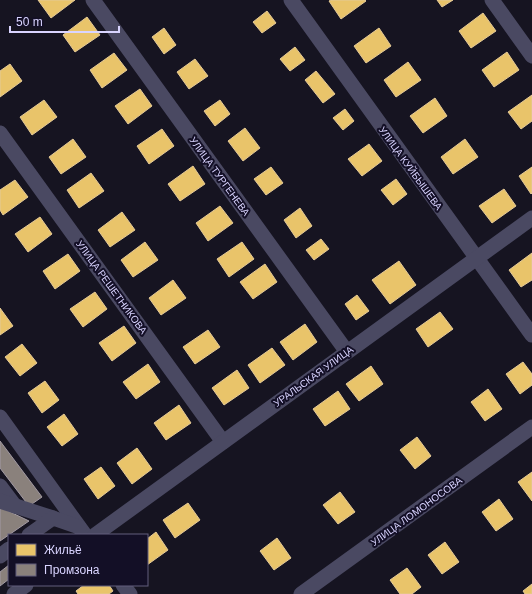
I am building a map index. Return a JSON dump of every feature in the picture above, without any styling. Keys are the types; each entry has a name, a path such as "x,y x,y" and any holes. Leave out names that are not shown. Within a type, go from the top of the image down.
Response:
{"street":[{"name":"УЛИЦА ТУРГЕНЕВА","path":"93,0 347,352"},
{"name":"УЛИЦА КУЙБЫШЕВА","path":"291,0 532,335"},
{"path":"492,0 532,56"},
{"name":"УЛИЦА РЕШЕТНИКОВА","path":"0,133 223,442"},
{"name":"УРАЛЬСКАЯ УЛИЦА","path":"96,534 532,218"},
{"path":"0,417 82,531"},
{"name":"УЛИЦА ЛОМОНОСОВА","path":"301,594 532,427"},
{"path":"0,486 15,506"},
{"path":"0,501 52,518 82,531"},
{"path":"30,534 52,518"},
{"path":"0,556 8,550"},
{"path":"14,594 25,586"},
{"path":"124,586 130,594"}],"building: Жильё":[{"path":"38,0 75,0 51,18"},
{"path":"437,0 453,0 442,7"},
{"path":"329,1 366,1 341,19"},
{"path":"267,11 276,23 262,33 253,22"},
{"path":"483,13 496,31 471,48 459,31"},
{"path":"87,17 100,35 75,52 63,35"},
{"path":"164,28 176,45 164,54 152,37"},
{"path":"379,28 391,46 366,63 354,46"},
{"path":"295,47 305,60 290,71 280,59"},
{"path":"507,52 519,70 494,87 482,70"},
{"path":"114,53 127,70 102,88 90,70"},
{"path":"195,59 208,76 189,89 177,72"},
{"path":"408,62 421,80 396,97 384,80"},
{"path":"10,64 22,81 0,97 0,71"},
{"path":"316,71 335,94 323,103 305,80"},
{"path":"140,89 152,106 128,124 115,106"},
{"path":"532,95 532,121 521,129 508,112"},
{"path":"435,98 447,116 423,133 410,116"},
{"path":"44,100 57,117 32,135 20,117"},
{"path":"220,100 230,114 215,126 204,111"},
{"path":"345,109 354,121 343,130 333,118"},
{"path":"245,128 260,148 243,161 228,141"},
{"path":"162,129 174,146 149,164 137,146"},
{"path":"73,139 86,157 61,174 49,157"},
{"path":"465,139 478,157 453,174 441,157"},
{"path":"369,144 382,161 362,176 348,159"},
{"path":"193,166 205,184 180,201 168,184"},
{"path":"271,167 283,183 266,195 254,179"},
{"path":"532,167 532,193 531,194 519,176"},
{"path":"91,173 104,191 79,208 67,190"},
{"path":"396,179 407,194 393,205 381,190"},
{"path":"15,180 28,197 3,215 0,210 0,190"},
{"path":"504,189 516,206 492,223 479,206"},
{"path":"220,206 233,223 208,241 196,223"},
{"path":"300,208 312,226 296,238 284,220"},
{"path":"122,212 135,230 110,247 98,230"},
{"path":"40,217 52,234 28,252 15,234"},
{"path":"321,239 329,249 314,260 306,250"},
{"path":"145,242 158,260 133,277 121,260"},
{"path":"242,242 254,259 229,277 217,259"},
{"path":"532,253 532,280 521,287 509,270"},
{"path":"68,254 80,271 55,289 43,271"},
{"path":"399,261 416,285 390,304 372,280"},
{"path":"265,264 277,282 253,299 240,282"},
{"path":"173,280 186,298 161,315 149,298"},
{"path":"95,292 107,309 83,327 70,309"},
{"path":"357,295 369,311 356,320 345,304"},
{"path":"0,308 13,326 0,335"},
{"path":"440,312 453,329 428,347 416,329"},
{"path":"305,324 317,342 293,360 280,342"},
{"path":"124,326 136,343 112,361 99,343"},
{"path":"208,330 220,347 195,364 183,347"},
{"path":"22,344 37,363 20,376 5,357"},
{"path":"272,348 285,365 260,383 248,365"},
{"path":"523,362 532,374 532,385 520,394 506,374"},
{"path":"148,364 160,382 136,399 123,382"},
{"path":"371,366 383,384 359,401 346,384"},
{"path":"237,370 249,388 224,405 212,388"},
{"path":"45,381 59,400 42,413 28,393"},
{"path":"488,389 502,409 485,421 471,402"},
{"path":"338,391 350,409 325,426 313,409"},
{"path":"179,405 191,423 166,440 154,423"},
{"path":"64,414 78,434 62,446 47,427"},
{"path":"417,437 431,456 415,469 400,450"},
{"path":"137,448 152,469 132,484 117,463"},
{"path":"101,467 115,486 98,499 84,479"},
{"path":"532,472 532,501 518,482"},
{"path":"340,492 355,512 338,524 323,505"},
{"path":"499,499 513,519 496,531 482,512"},
{"path":"188,503 200,520 175,538 163,520"},
{"path":"156,532 168,550 148,564 148,538"},
{"path":"277,538 291,558 274,570 260,551"},
{"path":"445,542 459,562 442,574 428,555"},
{"path":"407,568 421,587 412,594 400,594 390,580"},
{"path":"532,584 532,594 525,594 523,591"},
{"path":"83,586 110,586 113,591 109,594 78,594 76,591"}],"building: Промзона":[{"path":"0,441 42,497 29,506 0,468"},
{"path":"2,508 29,521 8,534 0,541 0,509"},
{"path":"8,566 8,580 0,586 0,572"}]}
